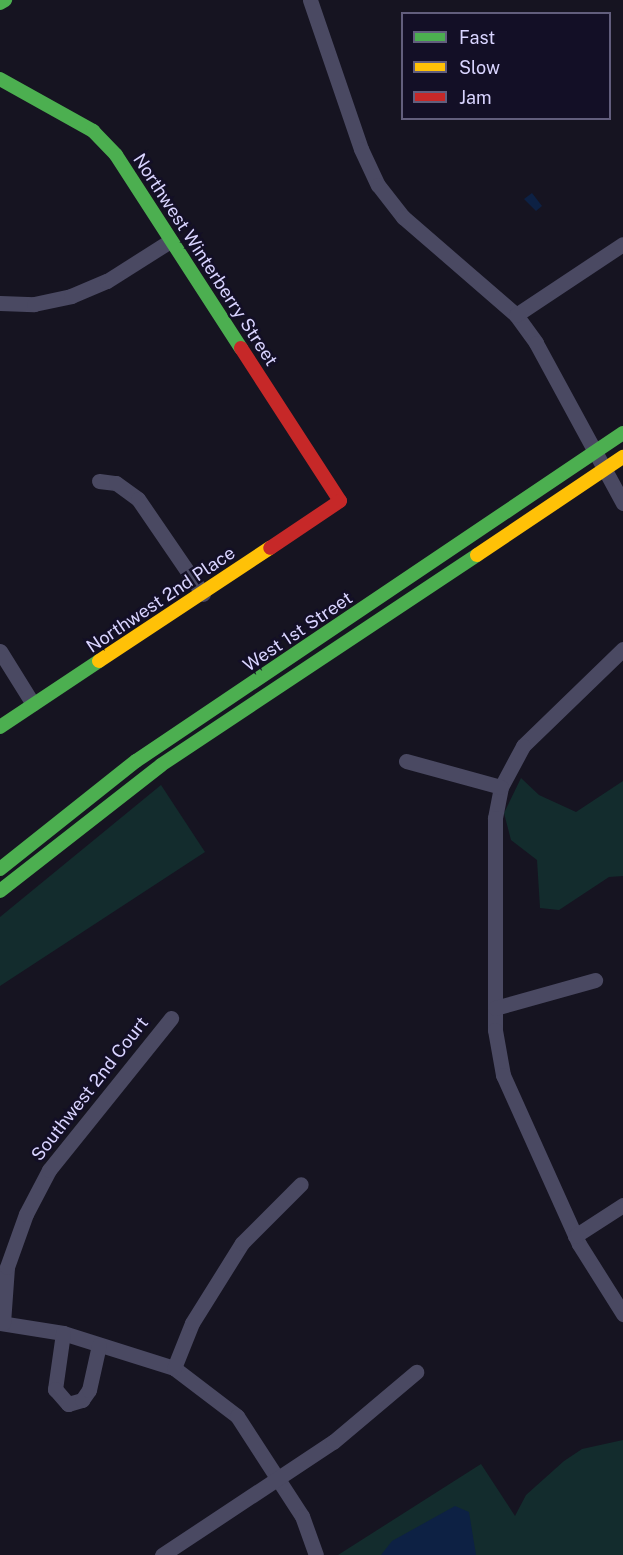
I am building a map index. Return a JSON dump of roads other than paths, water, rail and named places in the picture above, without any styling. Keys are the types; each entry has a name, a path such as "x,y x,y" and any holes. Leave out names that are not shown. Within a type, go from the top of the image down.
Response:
{"main road":[{"path":"0,3 5,0"},
{"name":"Northwest Winterberry Street","path":"0,79 93,131 116,155 340,501"},
{"name":"West 1st Street","path":"0,891 161,765 600,460 623,433"},
{"name":"West 1st Street","path":"0,869 136,762 600,460 623,457"},
{"name":"Northwest 2nd Place","path":"0,727 340,501"}],"street":[{"path":"310,0 361,149 390,204 516,315 537,343 623,503"},
{"path":"0,303 34,304 70,296 107,281 170,241"},
{"path":"516,315 623,244"},
{"path":"99,481 116,483 138,499 203,594"},
{"path":"623,649 523,746 501,788 495,818 495,1008 503,1075 575,1236 623,1314"},
{"path":"0,651 33,704"},
{"path":"406,761 501,788"},
{"path":"495,1008 595,980"},
{"name":"Southwest 2nd Court","path":"2,1323 7,1268 26,1214 49,1170 171,1018"},
{"path":"174,1368 192,1323 242,1243 301,1184"},
{"path":"575,1236 623,1205"},
{"path":"2,1323 63,1333 174,1368 237,1416 280,1478 302,1516 316,1555"},
{"path":"63,1333 55,1389 68,1404 75,1404 88,1390 99,1345"},
{"path":"162,1555 333,1442 416,1372"}],"water":[{"path":"532,193 542,206 536,211 524,199"},
{"path":"455,1506 469,1512 476,1555 381,1555 392,1541"}]}
